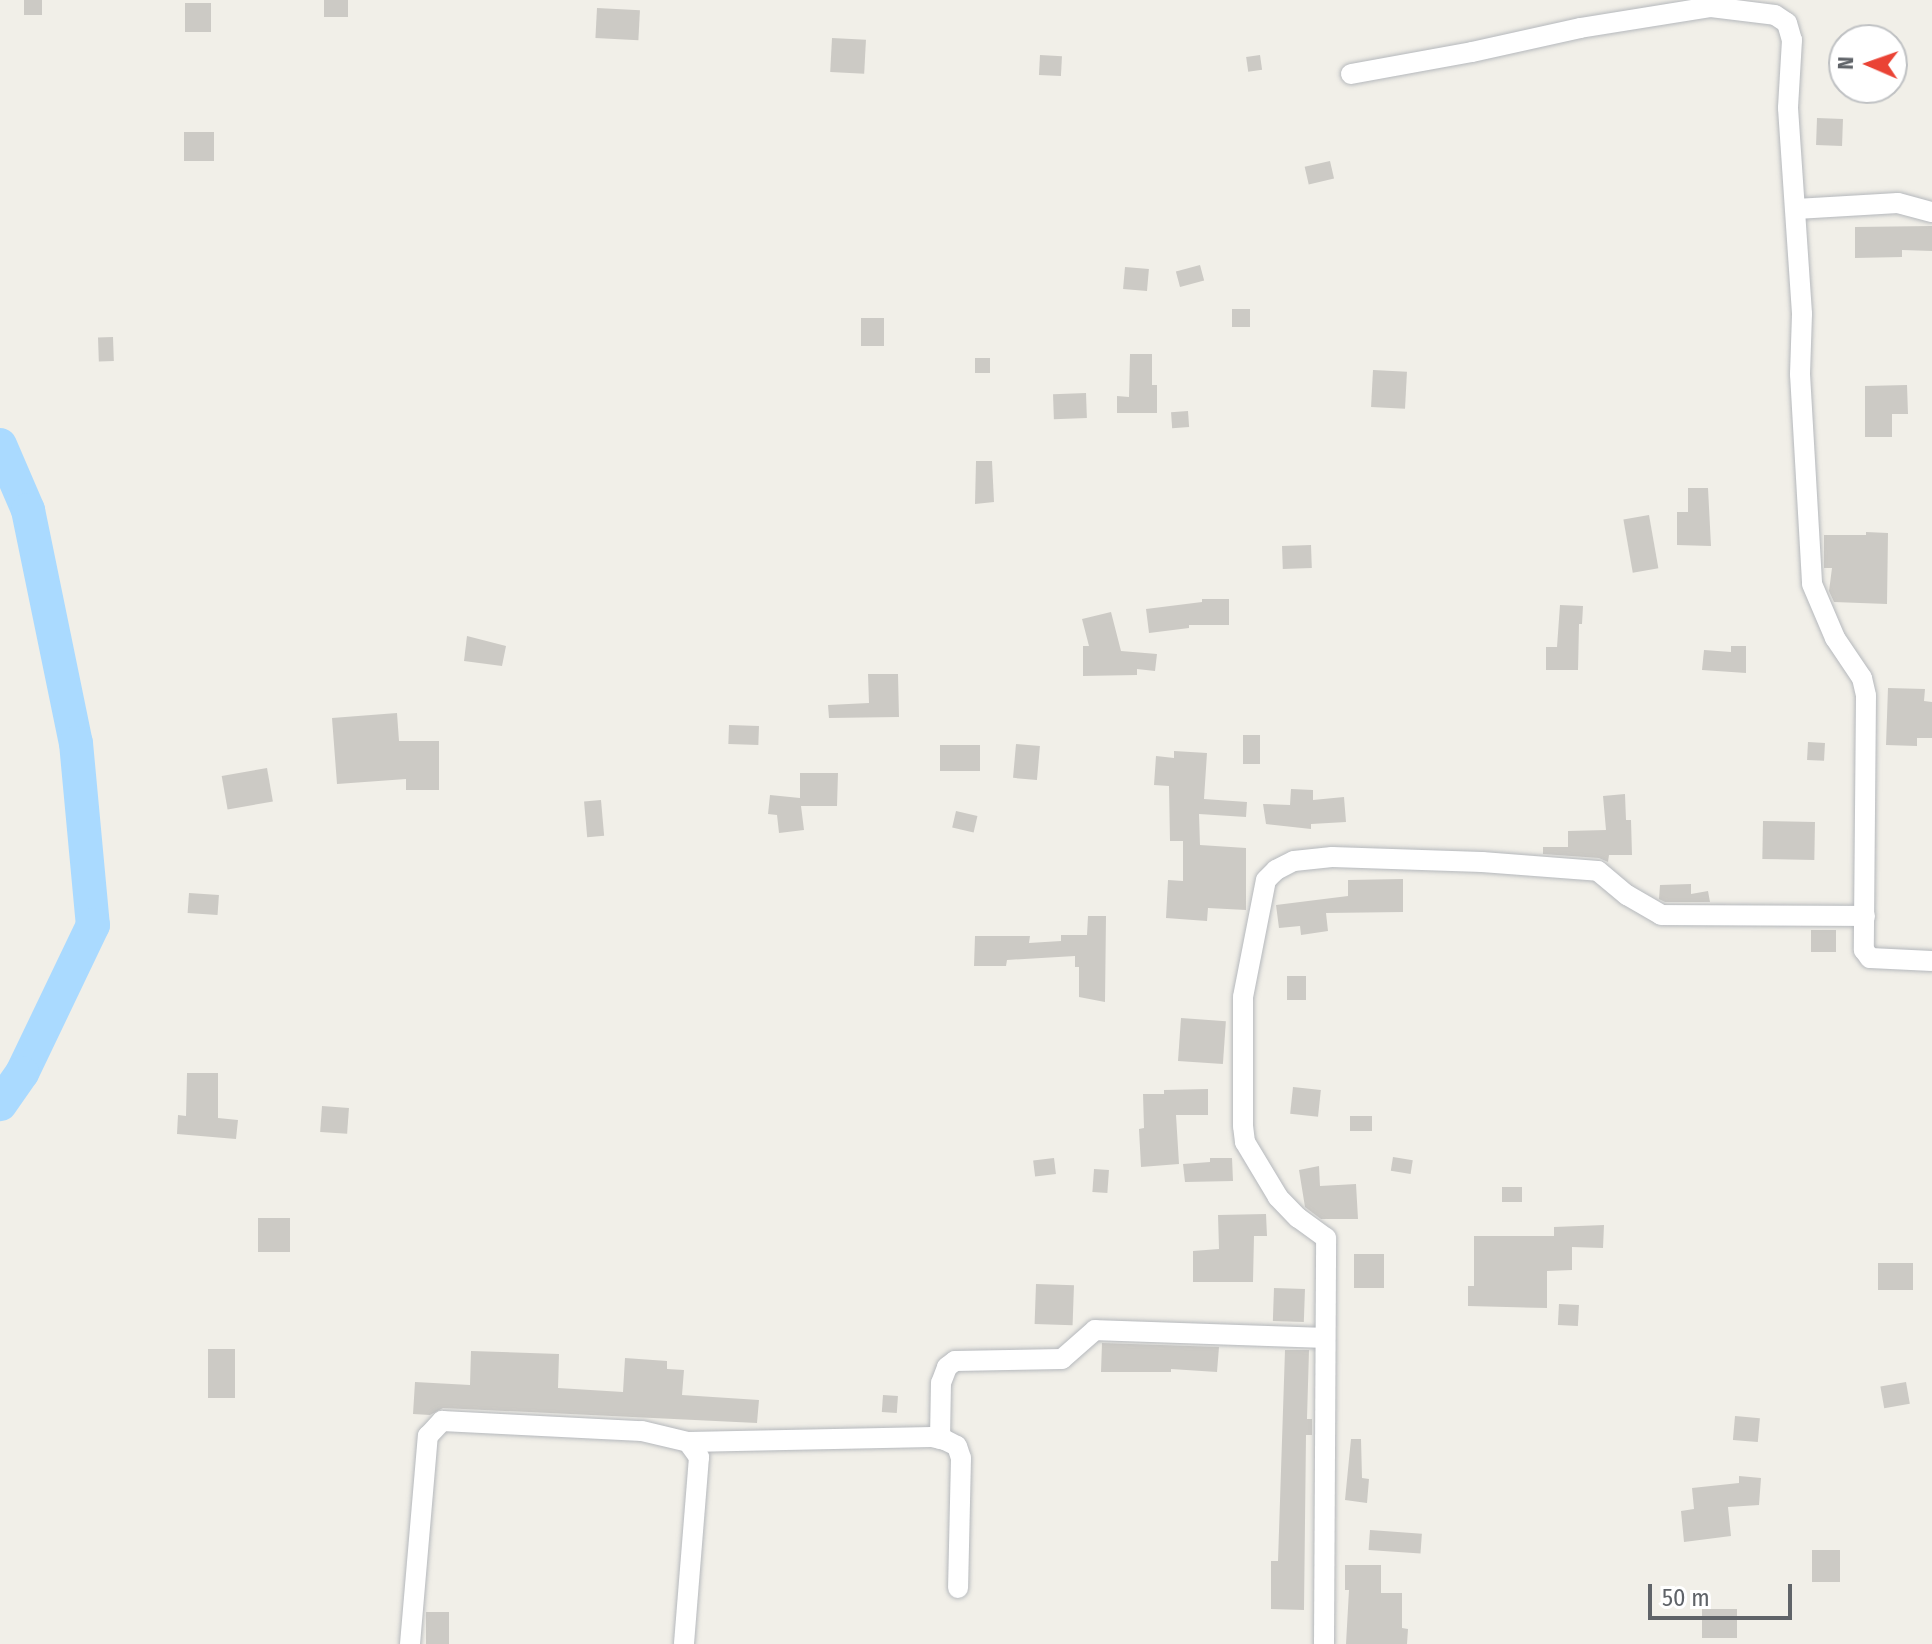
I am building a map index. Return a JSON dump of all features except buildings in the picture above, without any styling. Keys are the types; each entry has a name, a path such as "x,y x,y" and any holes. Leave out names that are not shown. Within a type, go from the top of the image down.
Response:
{"street":[{"path":"1351,74 1709,3 1780,17 1791,31 1788,108 1802,314 1800,374 1812,584 1835,638 1865,685 1864,950 1869,958 1932,961"},
{"path":"1796,209 1898,203 1932,212"},
{"path":"1324,1644 1327,1244 1320,1231 1298,1218 1278,1197 1245,1142 1243,997 1262,887 1276,870 1294,861 1332,857 1497,863 1598,871 1627,895 1661,915 1865,916"},
{"path":"940,1439 942,1377 955,1361 1062,1359 1095,1330 1324,1338"},
{"path":"410,1644 428,1436 442,1421 642,1431 688,1442 940,1439 957,1446 961,1458 958,1588"},
{"path":"684,1644 699,1457 688,1442"}],"waterway":[{"path":"0,445 28,510 76,743 93,925 22,1073 0,1104"}]}
